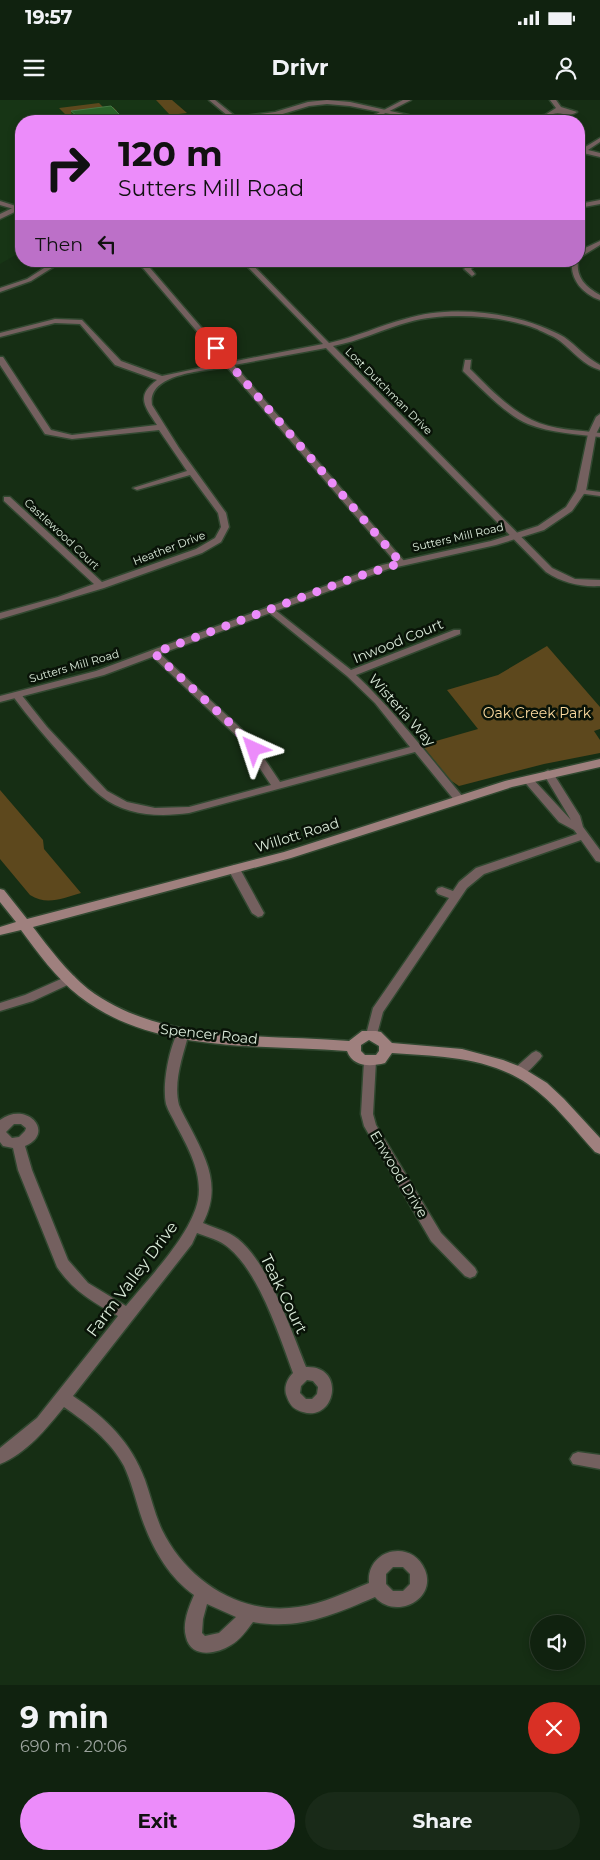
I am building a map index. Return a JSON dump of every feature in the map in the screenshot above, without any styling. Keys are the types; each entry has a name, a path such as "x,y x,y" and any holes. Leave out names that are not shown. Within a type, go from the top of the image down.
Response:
{"main road":[{"name":"Willott Road","path":"0,931 287,855 459,799 548,773 600,763"},
{"name":"Spencer Road","path":"0,893 70,979 99,1004 126,1019 144,1026 183,1033 353,1046"},
{"path":"387,1048 380,1059 370,1061 359,1058 355,1054 353,1046 362,1037 372,1035 380,1038 387,1048 454,1054 497,1064 518,1072 533,1081 558,1102 600,1148"}],"street":[{"path":"212,100 230,115"},
{"path":"299,100 308,104"},
{"path":"378,115 408,100"},
{"path":"548,115 557,110 552,100"},
{"path":"269,115 308,104 336,102 404,115"},
{"path":"585,148 600,140"},
{"path":"585,151 600,155"},
{"path":"585,205 600,202"},
{"path":"0,204 15,206"},
{"path":"0,217 15,209"},
{"path":"585,251 600,243"},
{"path":"0,290 29,280 50,267"},
{"path":"145,267 401,563"},
{"name":"Lost Dutchman Drive","path":"251,267 550,570 577,586 600,583"},
{"path":"469,267 467,269 472,274"},
{"path":"574,267 576,278 586,289 600,298"},
{"path":"0,335 64,320 80,322 87,325 118,363 162,380 184,372 363,337 398,322 420,317 446,314 488,315 525,323 548,331 562,339 585,360 600,368"},
{"path":"0,359 48,432 72,437 162,427"},
{"path":"468,362 466,369 520,417 549,428 596,434"},
{"name":"Heather Drive","path":"0,616 42,606 101,586 199,551 218,540 225,527 222,513 162,427 146,398 150,389 162,380"},
{"name":"Sutters Mill Road","path":"0,699 100,673 270,609 401,563 517,536 541,528 556,519 576,501 581,491 600,417"},
{"path":"137,488 192,472"},
{"path":"581,491 600,494"},
{"name":"Castlewood Court","path":"7,499 101,586"},
{"name":"Wisteria Way","path":"270,609 350,674 378,701 459,799"},
{"name":"Inwood Court","path":"350,674 457,632"},
{"path":"154,653 245,738 277,786"},
{"path":"17,695 43,729 90,780 114,801 126,807 156,812 180,812 418,748"},
{"path":"548,773 575,816 581,832 600,858"},
{"path":"527,779 563,820 581,832"},
{"path":"372,1035 377,1011 463,886 480,871 581,832"},
{"path":"234,869 258,913"},
{"path":"442,891 456,896"},
{"path":"0,1007 29,998 70,979"},
{"name":"Farm Valley Drive","path":"0,1457 22,1441 42,1422 186,1240 202,1212 206,1184 204,1170 173,1105 171,1094 173,1069 183,1033"},
{"path":"518,1072 536,1056"},
{"name":"Enwood Drive","path":"370,1061 367,1114 370,1126 436,1237 470,1272"},
{"path":"10,1119 26,1119 32,1126 31,1134 18,1143 8,1142 0,1133 2,1125 10,1119"},
{"path":"18,1143 25,1170 68,1274 78,1286 128,1314"},
{"name":"Teak Court","path":"194,1226 232,1242 248,1259 266,1293 302,1376"},
{"path":"62,1397 109,1433 122,1449 134,1469 156,1536 169,1559 185,1578 204,1593 250,1613 295,1616 322,1610 379,1587"},
{"path":"578,1458 600,1462"},
{"path":"204,1593 195,1609 192,1624 194,1637 202,1645 218,1644 230,1637 250,1613"}],"shaded area":[{"path":"0,100 172,100 189,115 15,115 15,255 0,264"}],"green space":[{"path":"156,100 172,100 187,113 170,115"},
{"path":"99,103 104,108 113,107 117,111 90,115 66,115 59,108"},
{"name":"Oak Creek Park","path":"547,646 600,707 600,729 594,731 600,740 600,753 544,764 459,786 450,780 422,745 478,729 447,690 498,675"},
{"path":"0,790 43,840 44,849 81,893 49,901 36,898 30,895 0,859"}],"building":[{"path":"111,106 120,115 76,115 71,111"}],"route":[{"path":"216,348 401,563 353,578 154,653 230,723 254,749"}]}
